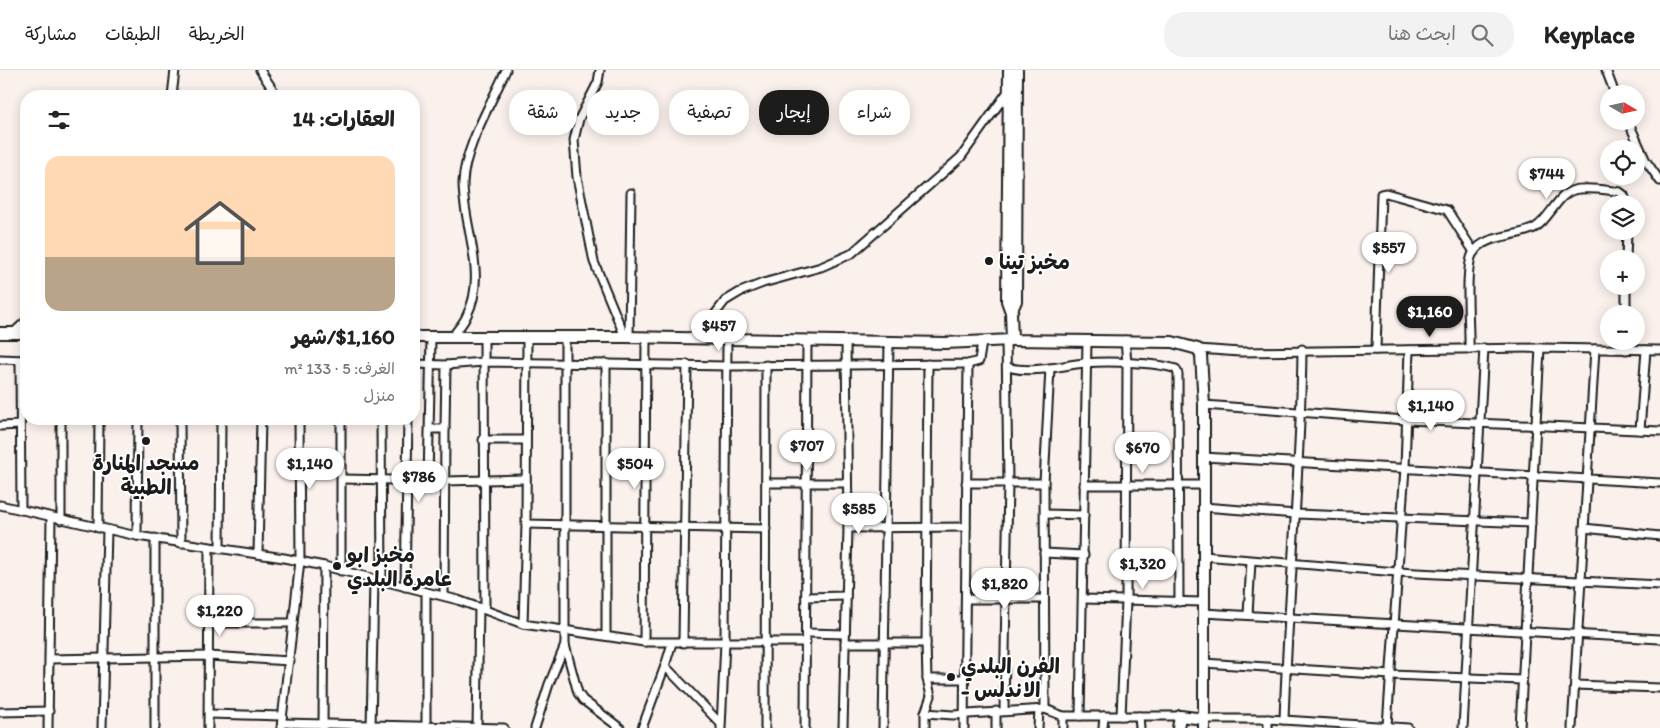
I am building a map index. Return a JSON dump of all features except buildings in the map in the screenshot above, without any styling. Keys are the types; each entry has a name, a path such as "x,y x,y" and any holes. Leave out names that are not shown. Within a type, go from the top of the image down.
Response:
{"street":[{"path":"173,90 175,70"},
{"path":"260,70 273,90"},
{"path":"452,337 468,315 474,294 475,273 463,184 465,167 470,151 506,70"},
{"path":"600,70 598,82 579,119 574,140 577,177 594,262 627,338"},
{"path":"1009,70 1007,301 1011,312"},
{"path":"996,728 1000,711 1006,599 1007,367 1011,312 1016,301 1017,70"},
{"path":"1606,70 1612,85"},
{"path":"696,339 724,301 740,292 763,283 821,267 851,254 960,157 1009,90"},
{"path":"1632,130 1646,161 1660,181"},
{"path":"1469,349 1469,272 1474,252 1488,242 1537,227 1567,193 1574,189 1620,192 1624,195"},
{"path":"627,338 631,193"},
{"path":"1376,350 1381,194 1386,193 1447,210 1474,252"},
{"path":"13,333 20,327"},
{"path":"0,333 20,333"},
{"path":"420,337 565,337 807,342 1125,340 1172,342 1198,349 1240,352 1302,349 1600,349"},
{"path":"428,481 431,337"},
{"path":"480,728 485,480 483,440 484,337"},
{"path":"565,337 565,645 578,693 583,700 620,728"},
{"path":"523,624 526,524 527,338"},
{"path":"644,642 646,339"},
{"path":"721,726 725,642 727,340"},
{"path":"1080,716 1084,599 1087,340"},
{"path":"1121,716 1126,600 1127,363 1125,340"},
{"path":"805,728 807,633 807,342"},
{"path":"843,728 848,528 846,342"},
{"path":"883,728 889,342"},
{"path":"420,365 431,366 483,362 645,363 728,366 888,363 968,364 979,361 982,342"},
{"path":"1463,728 1470,574 1484,348"},
{"path":"1520,728 1540,348"},
{"path":"1198,349 1202,363 1204,405 1202,602 1204,723"},
{"path":"1284,720 1288,617 1302,412 1302,349"},
{"path":"1572,728 1595,349"},
{"path":"1387,726 1405,468 1409,350"},
{"path":"1640,430 1646,350 1660,350"},
{"path":"0,359 20,360"},
{"path":"606,363 606,636"},
{"path":"1007,367 1029,370 1087,363 1127,363 1176,369 1178,374 1179,602"},
{"path":"683,643 687,364"},
{"path":"925,728 925,713 931,696 927,679 926,643 925,528 928,364"},
{"path":"964,728 967,600 968,364"},
{"path":"444,596 446,365"},
{"path":"765,728 766,366"},
{"path":"1038,728 1042,709 1044,483 1050,368"},
{"path":"1204,405 1406,420 1591,430 1660,431"},
{"path":"0,426 20,425 21,510"},
{"path":"61,425 61,520"},
{"path":"98,528 99,425"},
{"path":"137,536 138,425"},
{"path":"180,425 181,543"},
{"path":"220,549 221,425"},
{"path":"258,554 261,425"},
{"path":"282,722 300,561 298,425"},
{"path":"340,570 341,425"},
{"path":"381,425 382,582"},
{"path":"405,587 408,425"},
{"path":"430,429 445,429"},
{"path":"483,440 526,440"},
{"path":"1203,457 1587,477 1660,483"},
{"path":"342,479 445,481 526,479"},
{"path":"767,483 847,483"},
{"path":"966,484 1044,483"},
{"path":"1084,485 1203,485"},
{"path":"0,505 137,536 324,566 444,596 523,624 644,642 806,642"},
{"path":"1203,507 1296,514 1531,523"},
{"path":"1045,514 1084,515"},
{"path":"48,728 51,517"},
{"path":"526,524 766,529"},
{"path":"848,528 966,527"},
{"path":"1584,528 1660,536"},
{"path":"102,728 107,530"},
{"path":"155,538 153,656 155,728"},
{"path":"208,728 209,547"},
{"path":"1044,553 1084,555"},
{"path":"1203,556 1293,565 1397,572 1470,574 1660,585"},
{"path":"1248,615 1251,561"},
{"path":"323,727 324,566"},
{"path":"371,727 374,580"},
{"path":"426,592 426,727"},
{"path":"806,597 846,596"},
{"path":"967,600 1044,599"},
{"path":"1084,599 1202,602"},
{"path":"1203,613 1660,639"},
{"path":"210,623 293,623"},
{"path":"807,633 844,634"},
{"path":"642,728 666,666 672,643"},
{"path":"845,643 926,643"},
{"path":"535,728 549,684 565,645"},
{"path":"50,659 209,656 290,661"},
{"path":"1203,663 1391,675 1522,680"},
{"path":"666,666 721,726"},
{"path":"927,679 964,679"},
{"path":"1574,685 1660,688"},
{"path":"925,713 965,714 1042,709 1063,716 1180,716 1204,723 1268,719 1318,725 1408,728"},
{"path":"0,712 49,711"},
{"path":"209,714 323,727 504,728"},
{"path":"1063,716 1063,728"},
{"path":"1104,716 1104,728"},
{"path":"1139,716 1140,728"},
{"path":"1178,728 1180,716"},
{"path":"1268,719 1268,728"}],"place":[{"name":"مخبز تينا","path":"989,261"},
{"name":"مسجد المنارة الطبية","path":"146,441"},
{"name":"مخبز ابو عامرة البلدي","path":"337,566"},
{"name":"الفرن البلدي - الاندلس","path":"951,677"}]}
